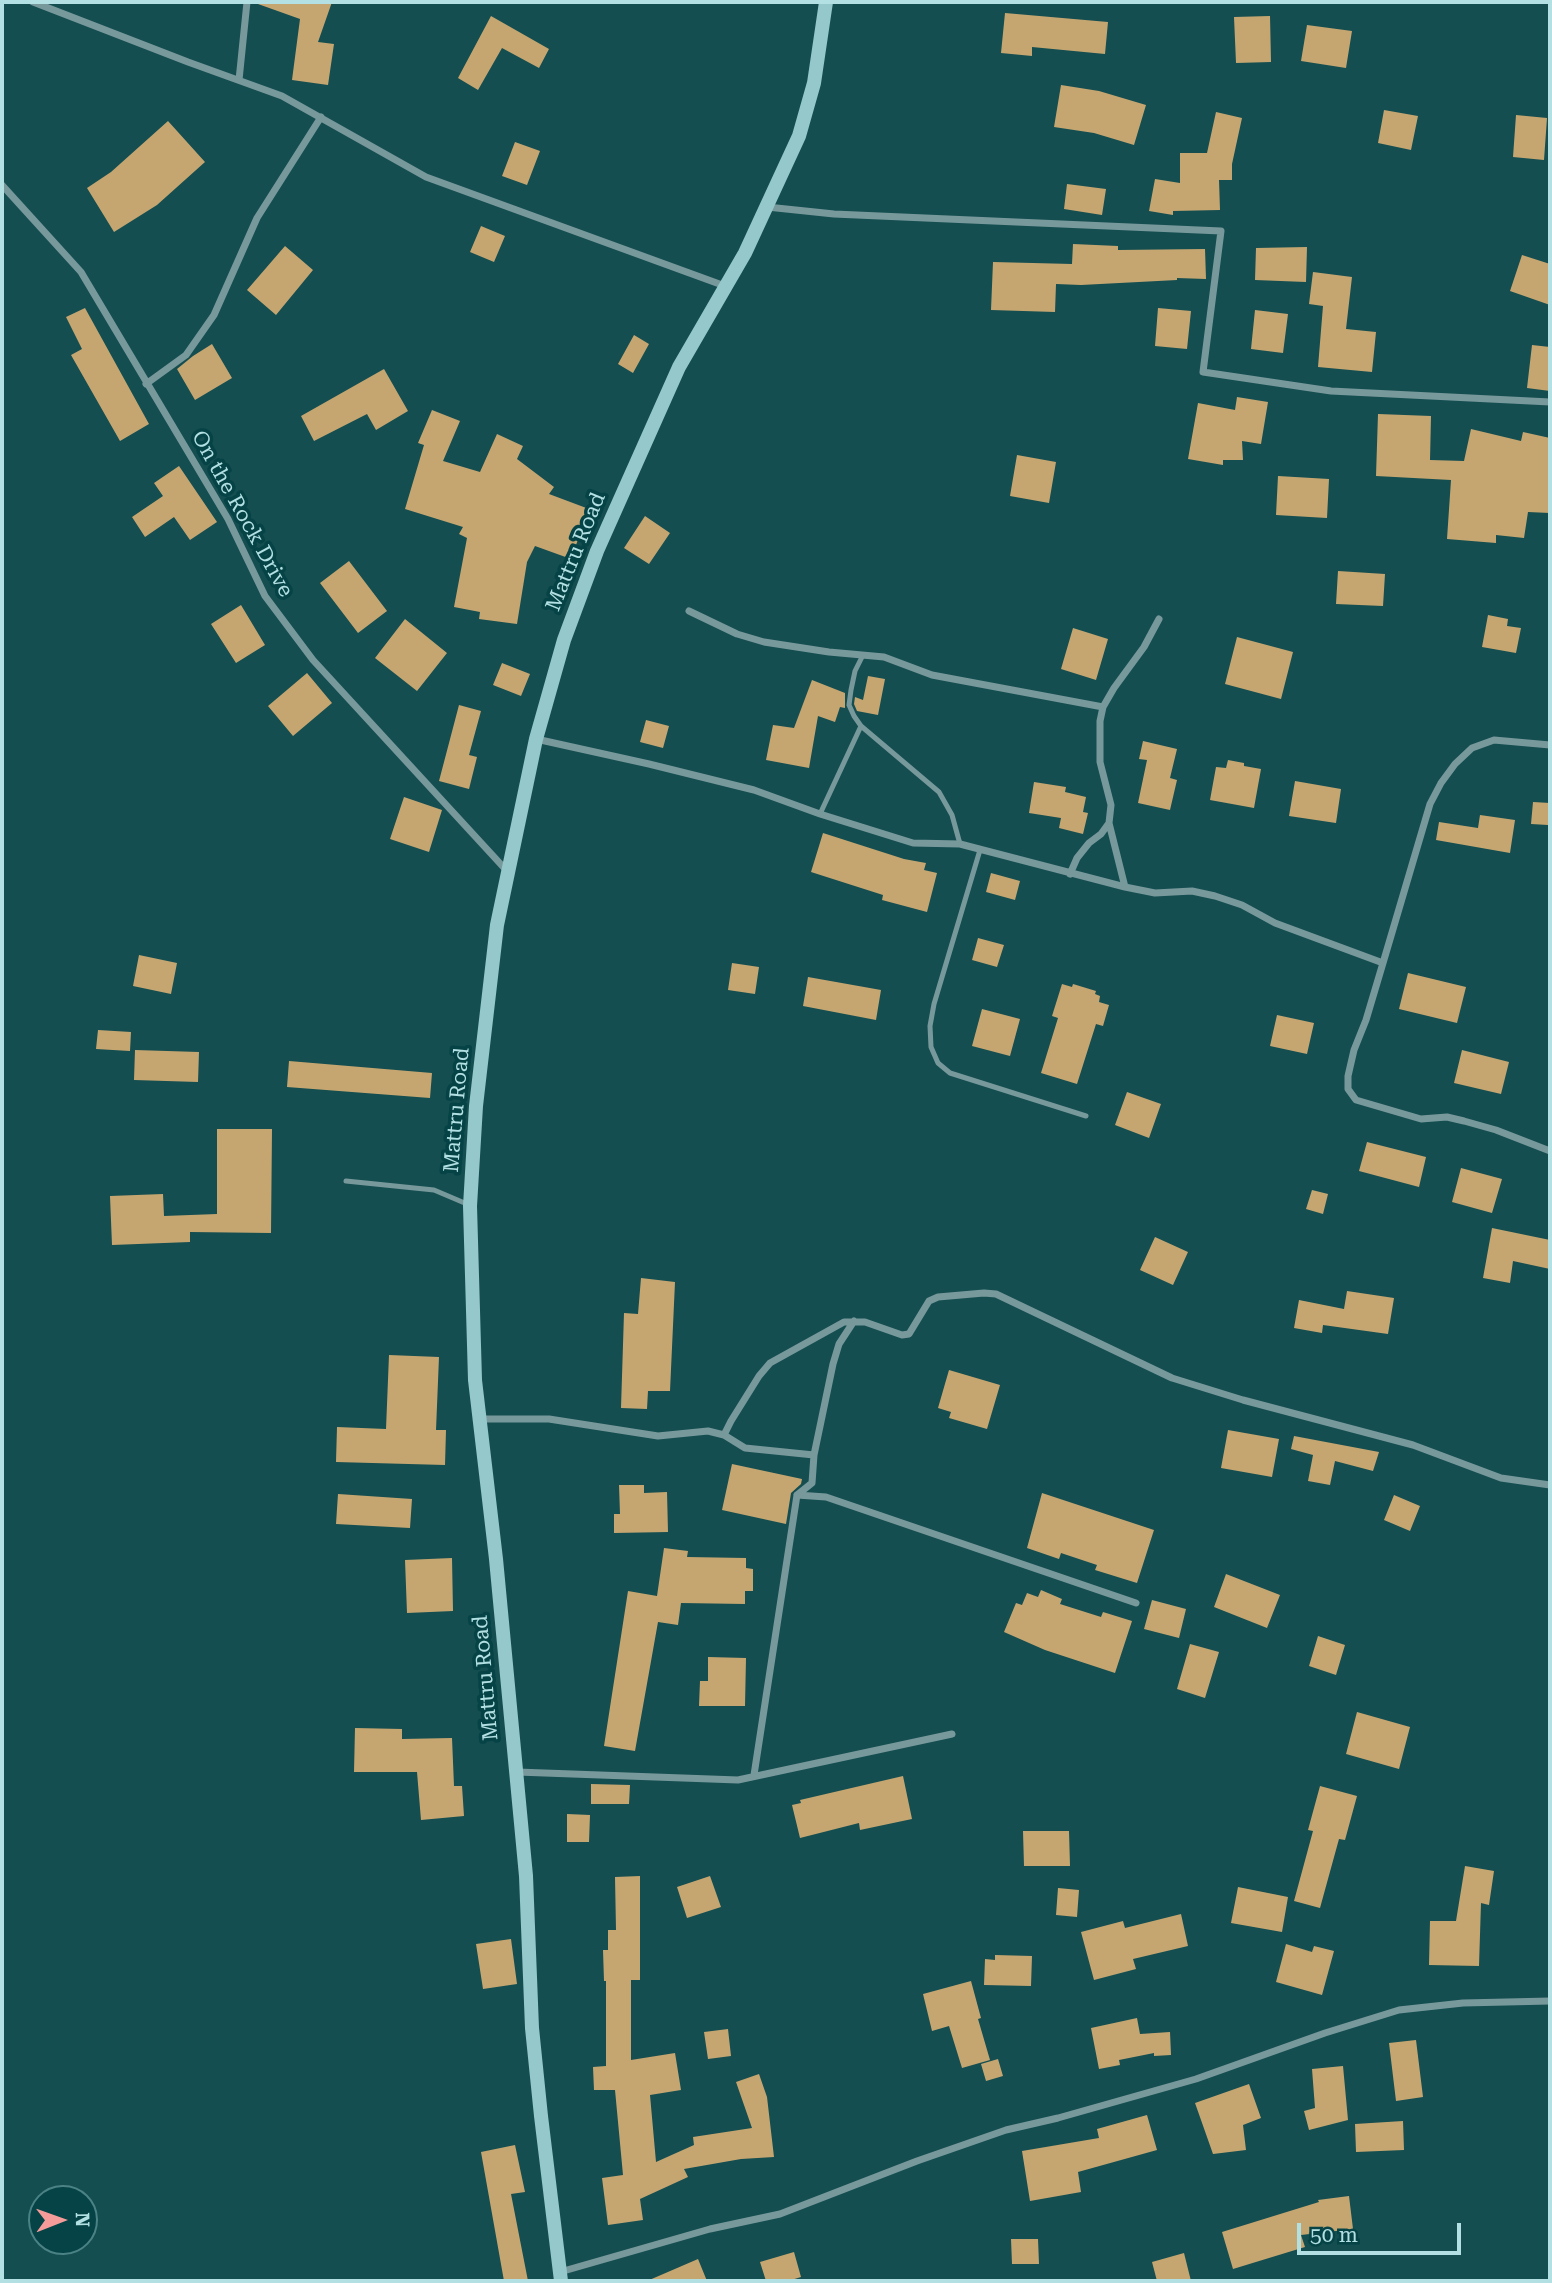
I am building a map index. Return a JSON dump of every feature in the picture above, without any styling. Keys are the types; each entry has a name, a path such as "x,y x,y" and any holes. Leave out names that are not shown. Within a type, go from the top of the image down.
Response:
{"main road":[{"name":"Mattru Road","path":"561,2277 532,2028 526,1876 474,1367 470,1206 476,1106 497,925 537,739 564,640 597,551 679,367 745,253 799,136 814,83 826,2"}],"street":[{"path":"33,2 282,96 426,177 725,286"},
{"path":"239,80 247,2"},
{"path":"146,384 186,355 214,315 257,218 321,117"},
{"name":"On the Rock Drive","path":"2,185 81,272 229,519 265,596 313,660 507,871"},
{"path":"766,207 834,214 1222,231 1203,372 1331,391 1550,402"},
{"path":"689,611 737,634 764,642 884,657 932,675 1103,706"},
{"path":"1125,887 1109,823 1111,805 1100,762 1100,721 1103,706 1144,647 1159,619"},
{"path":"537,739 754,790 914,843 960,844 1070,874 1155,893 1192,891 1215,896 1242,905 1275,923 1383,963"},
{"path":"1550,745 1494,740 1472,748 1455,764 1441,783 1427,814 1348,1076 1348,1089 1356,1100 1420,1119 1447,1117 1464,1121 1550,1151"},
{"path":"1070,874 1077,858 1089,842 1101,834 1109,823"},
{"path":"724,1435 730,1421 771,1363 844,1322 865,1322 902,1335 909,1334 929,1301 938,1297 996,1294 1172,1378 1242,1400 1413,1445 1501,1478 1550,1485"},
{"path":"754,1775 797,1495 812,1483 814,1455 833,1364 839,1344 854,1321"},
{"path":"480,1419 550,1419 658,1436 708,1431 724,1435 745,1448 814,1455"},
{"path":"797,1495 826,1497 1136,1603"},
{"path":"516,1772 738,1780 952,1734"},
{"path":"561,2277 710,2229 780,2214 1006,2130 1058,2119 1196,2079 1399,2010 1464,2003 1550,2001"}],"lane":[{"path":"864,654 855,671 849,705 861,726 939,792 952,815 960,844"},
{"path":"820,814 861,726"},
{"path":"980,850 934,1004 930,1026 931,1047 938,1063 950,1073 1086,1116"},
{"path":"346,1181 434,1190 470,1206"}],"building":[{"path":"258,2 332,2 318,42 334,44 328,85 292,80 300,19"},
{"path":"1005,13 1108,22 1105,54 1032,47 1032,56 1001,53"},
{"path":"491,16 549,49 539,68 502,48 478,90 458,78"},
{"path":"1270,16 1271,62 1236,63 1234,17"},
{"path":"1307,25 1352,31 1346,68 1301,61"},
{"path":"1061,85 1099,91 1146,105 1134,145 1094,133 1054,127"},
{"path":"1384,110 1418,116 1411,150 1378,143"},
{"path":"1216,112 1242,118 1232,164 1232,180 1219,180 1220,210 1173,211 1173,215 1149,211 1155,179 1180,183 1180,153 1207,153"},
{"path":"1516,115 1547,118 1544,160 1513,157"},
{"path":"168,121 205,162 157,205 114,232 87,188 111,172"},
{"path":"515,142 540,151 527,185 502,176"},
{"path":"1067,184 1106,189 1102,215 1064,209"},
{"path":"481,226 505,236 494,262 470,252"},
{"path":"1073,244 1118,246 1118,250 1205,249 1206,279 1056,284 1055,312 991,310 993,262 1072,264"},
{"path":"285,246 313,270 276,315 247,290"},
{"path":"1307,247 1306,282 1255,280 1256,248"},
{"path":"1522,255 1550,264 1550,305 1510,291"},
{"path":"1313,272 1352,277 1346,329 1376,332 1372,372 1318,367 1323,306 1309,304"},
{"path":"85,308 149,424 120,441 71,355 82,349 66,317"},
{"path":"1158,308 1191,311 1187,349 1155,346"},
{"path":"1255,310 1288,314 1283,353 1251,349"},
{"path":"634,335 649,344 633,373 618,364"},
{"path":"212,344 232,378 195,400 177,369"},
{"path":"1532,345 1550,347 1550,391 1527,388"},
{"path":"384,369 408,411 376,430 367,414 314,441 301,416"},
{"path":"1237,397 1268,402 1261,444 1242,441 1243,460 1223,460 1223,465 1188,459 1198,403 1235,410"},
{"path":"432,410 460,421 443,461 480,472 497,434 523,446 517,459 554,487 549,494 589,509 571,559 535,546 527,562 517,624 479,619 480,612 454,607 467,538 459,534 463,527 405,509 424,445 418,443"},
{"path":"1378,414 1431,416 1430,460 1464,461 1471,429 1521,441 1523,432 1550,438 1550,513 1528,512 1524,538 1496,535 1496,543 1447,539 1451,480 1376,476"},
{"path":"1017,455 1056,462 1049,503 1010,496"},
{"path":"179,466 217,522 190,540 174,517 145,537 132,517 163,496 154,483"},
{"path":"1278,476 1329,479 1327,518 1276,515"},
{"path":"645,516 670,533 649,564 624,548"},
{"path":"349,561 387,611 358,633 320,583"},
{"path":"1338,571 1385,574 1383,606 1336,604"},
{"path":"241,605 265,645 236,663 211,624"},
{"path":"1488,615 1508,619 1507,626 1521,628 1516,653 1482,647"},
{"path":"405,619 447,653 417,691 375,658"},
{"path":"1073,628 1108,639 1096,680 1061,669"},
{"path":"1237,637 1293,652 1281,699 1225,684"},
{"path":"502,663 530,674 521,696 493,685"},
{"path":"307,673 332,703 293,736 268,706"},
{"path":"868,676 885,679 878,715 857,711 854,704 855,697 863,700"},
{"path":"812,680 845,693 845,708 840,707 835,722 818,716 809,768 766,760 773,725 794,728"},
{"path":"459,705 481,711 469,755 477,757 469,789 439,781"},
{"path":"646,720 669,726 663,748 640,742"},
{"path":"1143,741 1177,749 1170,778 1177,780 1170,810 1138,803 1147,760 1139,759"},
{"path":"1228,760 1261,769 1254,808 1210,800 1216,767 1226,768"},
{"path":"1295,781 1341,789 1336,823 1289,816"},
{"path":"1034,782 1066,787 1065,792 1086,797 1083,812 1088,813 1083,834 1059,828 1061,818 1029,813"},
{"path":"404,797 442,810 429,852 390,839"},
{"path":"1533,802 1550,803 1548,825 1531,824"},
{"path":"1480,815 1515,820 1510,853 1436,840 1439,822 1478,828"},
{"path":"823,833 904,859 926,863 924,870 937,873 927,912 882,900 883,895 811,872"},
{"path":"991,873 1020,881 1015,900 986,892"},
{"path":"978,938 1004,945 997,967 972,960"},
{"path":"139,955 177,963 171,994 133,986"},
{"path":"732,963 759,967 755,994 728,990"},
{"path":"1408,973 1466,987 1457,1023 1399,1009"},
{"path":"808,977 881,990 876,1020 803,1006"},
{"path":"1062,984 1072,987 1073,984 1096,991 1095,994 1100,996 1099,1002 1109,1005 1103,1026 1096,1024 1077,1084 1041,1073 1058,1018 1052,1016"},
{"path":"982,1009 1020,1019 1010,1056 972,1046"},
{"path":"1277,1015 1314,1023 1307,1054 1270,1046"},
{"path":"98,1030 131,1032 130,1051 96,1049"},
{"path":"135,1050 199,1052 198,1082 134,1080"},
{"path":"1462,1050 1509,1062 1501,1094 1454,1083"},
{"path":"289,1061 432,1073 430,1098 287,1087"},
{"path":"1127,1092 1161,1104 1149,1138 1115,1125"},
{"path":"217,1129 272,1129 271,1233 190,1232 190,1242 112,1245 110,1196 163,1194 164,1216 217,1214"},
{"path":"1367,1142 1426,1157 1419,1187 1359,1171"},
{"path":"1461,1168 1502,1179 1492,1213 1452,1202"},
{"path":"1312,1190 1328,1194 1323,1214 1306,1209"},
{"path":"1492,1228 1550,1240 1550,1269 1513,1261 1510,1283 1483,1278"},
{"path":"1155,1237 1188,1252 1173,1285 1140,1270"},
{"path":"641,1278 675,1282 670,1391 648,1391 647,1409 621,1408 624,1313 638,1314"},
{"path":"1347,1291 1394,1298 1388,1334 1323,1325 1322,1333 1294,1328 1299,1300 1344,1309"},
{"path":"389,1355 439,1357 436,1430 446,1430 445,1465 336,1462 337,1427 386,1429"},
{"path":"949,1370 1000,1385 987,1429 949,1418 951,1412 938,1408"},
{"path":"1228,1430 1279,1439 1272,1477 1221,1468"},
{"path":"1294,1436 1379,1452 1373,1471 1335,1461 1330,1485 1308,1481 1313,1455 1291,1449"},
{"path":"732,1464 802,1479 801,1484 791,1493 786,1524 722,1510"},
{"path":"619,1485 644,1485 644,1493 667,1492 668,1532 614,1533 614,1514 620,1514"},
{"path":"1042,1493 1154,1530 1137,1583 1095,1570 1097,1565 1061,1553 1059,1559 1027,1548"},
{"path":"338,1494 412,1499 410,1528 336,1524"},
{"path":"1394,1495 1420,1506 1410,1531 1384,1520"},
{"path":"664,1548 688,1551 687,1557 746,1558 746,1568 753,1569 753,1591 745,1591 745,1604 681,1603 678,1625 658,1622 635,1751 604,1746 628,1591 657,1596"},
{"path":"452,1558 453,1611 407,1613 405,1560"},
{"path":"1226,1574 1280,1595 1267,1628 1214,1607"},
{"path":"1041,1590 1062,1599 1060,1604 1101,1617 1103,1612 1132,1621 1115,1673 1045,1650 1004,1632 1016,1603 1022,1605 1027,1593 1038,1597"},
{"path":"1152,1600 1186,1609 1179,1638 1144,1629"},
{"path":"1318,1636 1345,1645 1336,1675 1309,1666"},
{"path":"1190,1644 1219,1652 1205,1698 1177,1689"},
{"path":"708,1657 746,1658 745,1706 699,1706 700,1681 708,1681"},
{"path":"1357,1712 1410,1727 1399,1769 1346,1754"},
{"path":"355,1728 402,1729 402,1739 452,1738 454,1786 462,1786 464,1816 421,1820 417,1772 354,1772"},
{"path":"903,1776 912,1819 860,1830 859,1823 800,1838 792,1805 801,1803 800,1800"},
{"path":"591,1784 630,1785 629,1804 591,1804"},
{"path":"1320,1786 1357,1796 1345,1840 1339,1839 1320,1908 1294,1901 1313,1831 1308,1830"},
{"path":"567,1814 590,1815 589,1842 567,1842"},
{"path":"1023,1831 1069,1831 1070,1866 1024,1866"},
{"path":"1465,1866 1494,1871 1489,1905 1481,1903 1479,1966 1429,1965 1430,1921 1456,1921"},
{"path":"640,1876 640,1980 631,1980 631,2060 675,2053 681,2090 650,2095 656,2162 694,2145 693,2137 752,2128 736,2082 759,2074 767,2097 774,2157 741,2159 684,2169 688,2177 640,2199 643,2220 608,2225 602,2178 623,2175 615,2090 594,2090 593,2067 606,2066 606,1981 603,1950 608,1950 608,1930 616,1930 615,1877"},
{"path":"710,1876 721,1907 687,1918 677,1887"},
{"path":"1238,1887 1288,1897 1282,1932 1231,1923"},
{"path":"1058,1888 1079,1890 1077,1917 1056,1915"},
{"path":"1181,1914 1188,1946 1133,1959 1136,1969 1094,1980 1081,1932 1123,1921 1125,1928"},
{"path":"511,1939 517,1984 483,1989 476,1944"},
{"path":"1286,1944 1312,1952 1314,1946 1334,1951 1322,1995 1276,1982"},
{"path":"995,1955 1032,1956 1031,1986 984,1985 985,1959 995,1960"},
{"path":"971,1981 990,2060 962,2068 949,2026 932,2031 923,1994"},
{"path":"1137,2018 1140,2034 1170,2032 1171,2055 1154,2056 1154,2053 1119,2060 1120,2065 1099,2069 1091,2028"},
{"path":"728,2029 731,2056 708,2059 704,2032"},
{"path":"1416,2040 1423,2097 1396,2101 1389,2043"},
{"path":"998,2059 1003,2076 986,2081 981,2064"},
{"path":"1343,2066 1348,2120 1309,2130 1304,2111 1315,2108 1312,2069"},
{"path":"1249,2084 1261,2118 1243,2125 1246,2150 1213,2154 1195,2103"},
{"path":"1147,2115 1157,2150 1078,2172 1081,2192 1030,2201 1022,2151 1099,2138 1097,2129"},
{"path":"1403,2121 1404,2150 1356,2152 1355,2124"},
{"path":"515,2145 525,2192 511,2194 528,2281 504,2281 481,2152"},
{"path":"1349,2196 1353,2229 1301,2235 1305,2247 1233,2269 1222,2232 1319,2202 1318,2200"},
{"path":"1011,2239 1038,2239 1039,2264 1012,2264"},
{"path":"794,2252 801,2277 788,2281 766,2281 760,2262"},
{"path":"1184,2253 1191,2281 1157,2281 1152,2262"},
{"path":"698,2259 707,2281 647,2281"}]}
